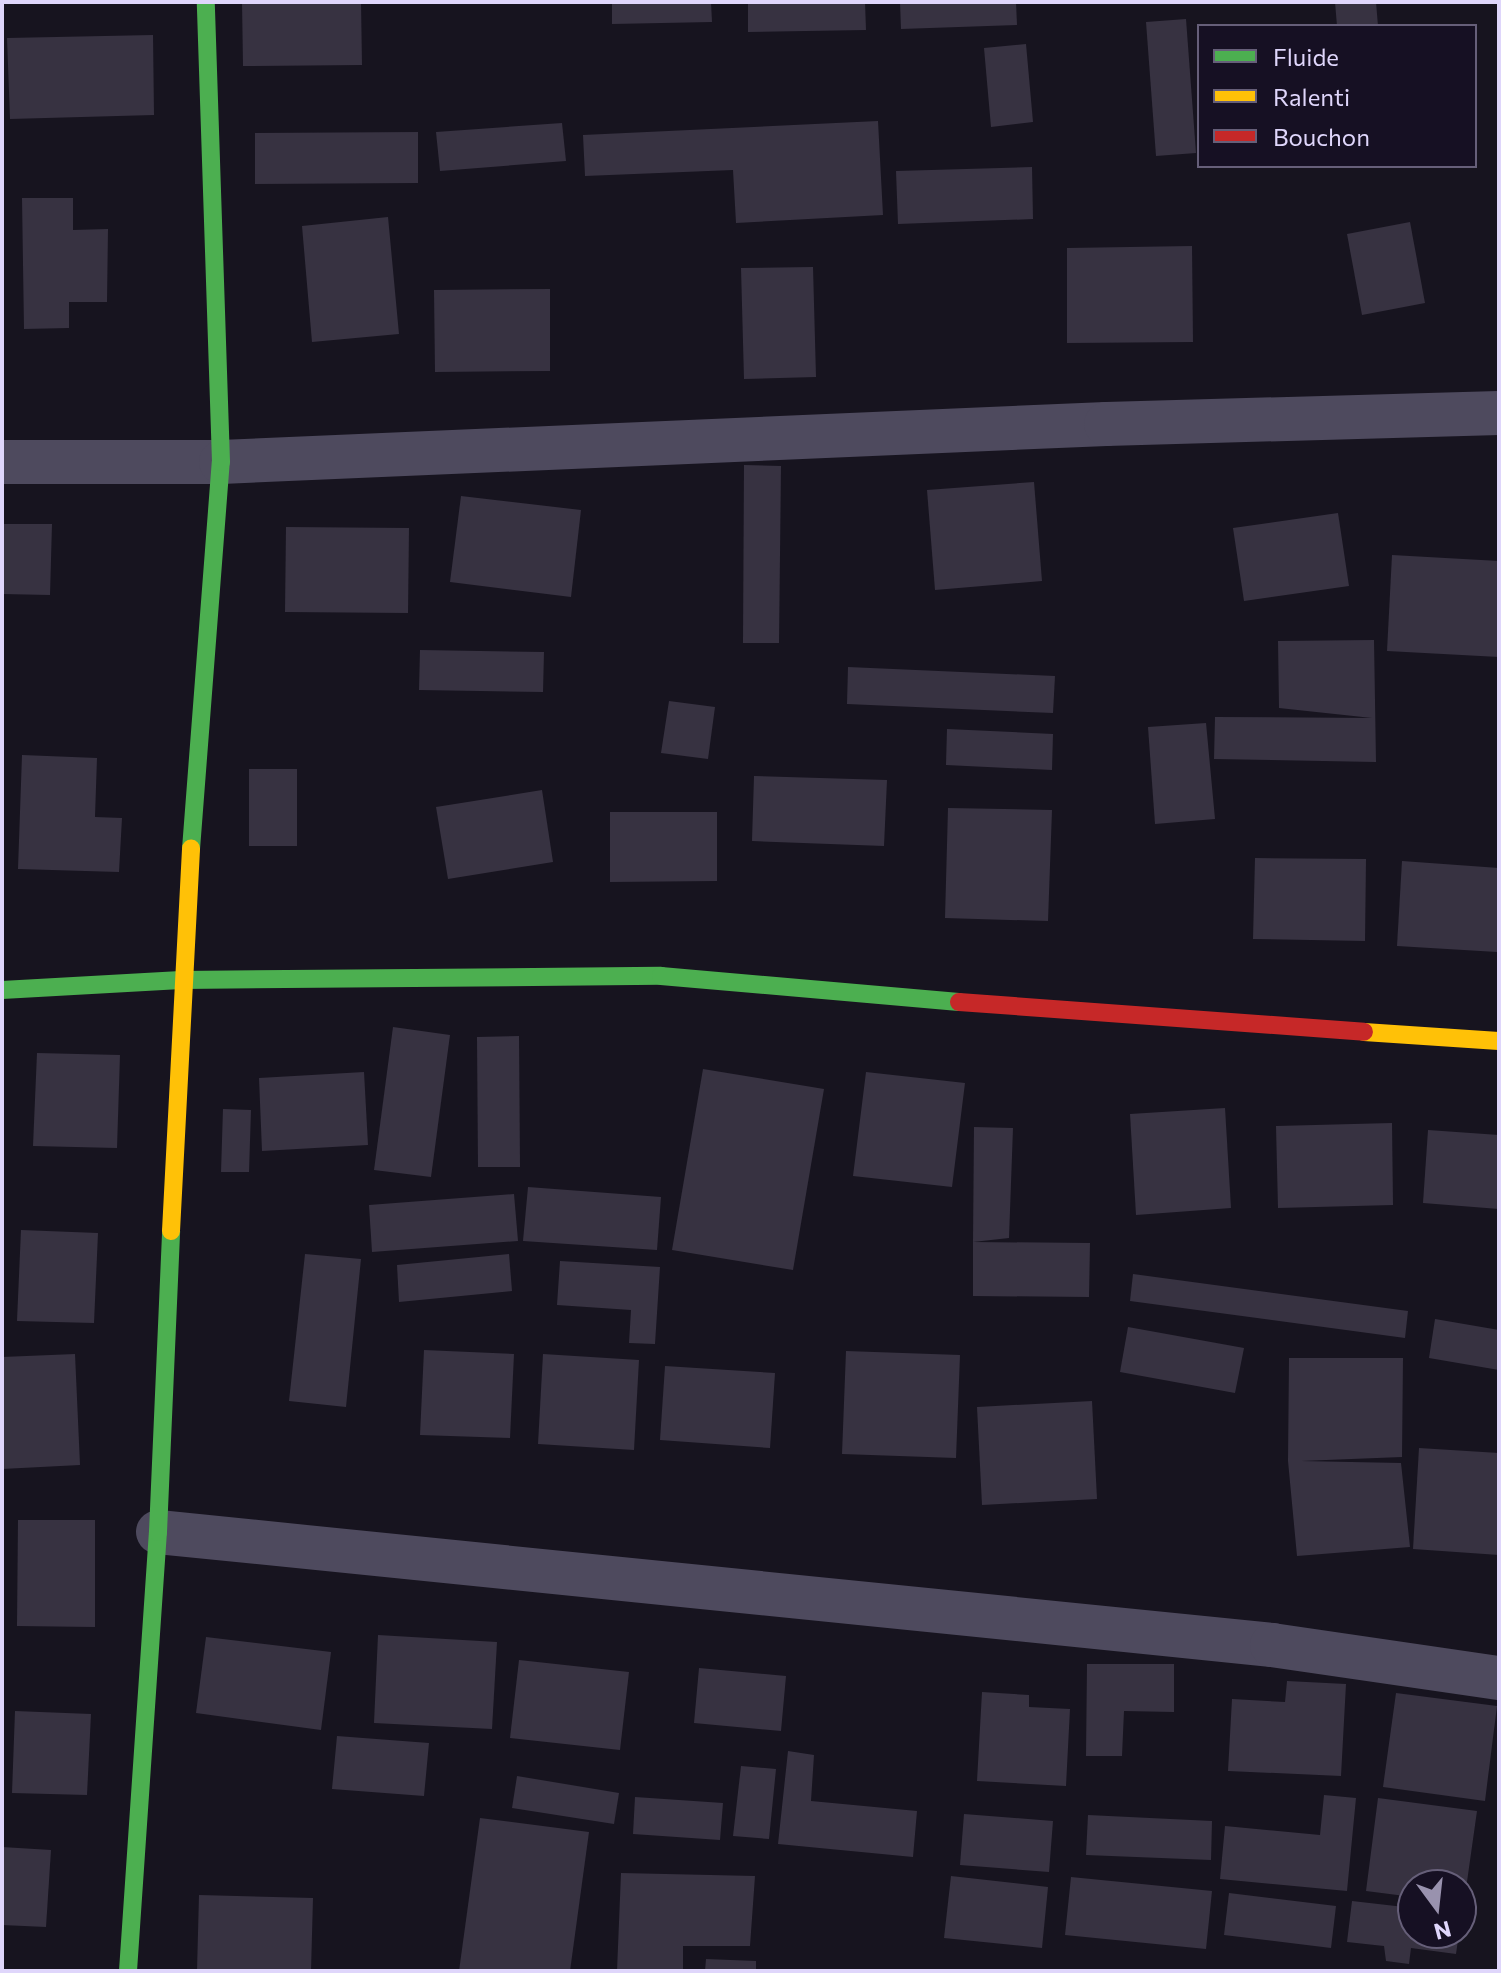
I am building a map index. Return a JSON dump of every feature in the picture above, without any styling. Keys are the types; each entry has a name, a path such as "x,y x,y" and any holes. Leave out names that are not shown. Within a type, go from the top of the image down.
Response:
{"street":[{"path":"128,1971 158,1532 181,980 221,462 206,2"},
{"path":"2,462 221,462 1074,426 1499,413"},
{"path":"2,990 181,980 661,976 1112,1015 1499,1041"},
{"path":"158,1532 1272,1645 1499,1678"}],"building":[{"path":"242,2 361,2 362,65 243,66"},
{"path":"612,2 711,2 712,22 612,24"},
{"path":"748,2 865,2 866,30 748,32"},
{"path":"900,2 1016,2 1017,25 901,29"},
{"path":"1335,2 1376,2 1378,24 1337,24"},
{"path":"1186,19 1196,153 1156,156 1146,22"},
{"path":"153,35 154,115 10,119 7,38"},
{"path":"1026,44 1033,122 991,127 984,48"},
{"path":"878,121 883,215 736,223 733,170 585,176 583,135"},
{"path":"562,123 566,161 440,171 436,132"},
{"path":"418,132 418,183 255,184 255,133"},
{"path":"1032,167 1033,219 898,224 896,171"},
{"path":"22,198 73,198 73,230 108,229 107,302 69,302 69,328 24,329"},
{"path":"388,217 399,334 312,342 302,226"},
{"path":"1410,222 1425,303 1362,315 1347,234"},
{"path":"1192,246 1193,342 1067,343 1067,248"},
{"path":"813,267 816,377 744,379 741,268"},
{"path":"550,289 550,371 435,372 434,290"},
{"path":"744,465 781,466 779,643 743,643"},
{"path":"1034,482 1042,581 935,590 927,490"},
{"path":"461,496 581,510 571,597 450,582"},
{"path":"1338,513 1349,586 1244,601 1233,528"},
{"path":"2,524 52,524 50,595 2,594"},
{"path":"286,527 409,528 408,613 285,612"},
{"path":"1392,555 1499,561 1499,657 1387,651"},
{"path":"1374,640 1376,762 1214,759 1215,717 1372,718 1279,708 1278,641"},
{"path":"420,650 544,652 543,692 419,690"},
{"path":"848,667 1055,676 1053,713 847,704"},
{"path":"669,701 715,707 708,759 661,753"},
{"path":"1206,723 1215,819 1155,824 1148,727"},
{"path":"947,729 1053,734 1052,770 946,765"},
{"path":"22,755 97,758 95,817 122,818 119,872 18,869"},
{"path":"249,769 297,769 297,846 249,846"},
{"path":"754,776 887,780 884,846 752,841"},
{"path":"542,790 553,862 448,879 436,807"},
{"path":"948,808 1052,810 1048,921 945,918"},
{"path":"610,812 717,812 717,881 610,882"},
{"path":"1255,858 1366,859 1365,941 1253,939"},
{"path":"1402,861 1499,868 1497,952 1397,946"},
{"path":"393,1027 450,1035 431,1177 374,1170"},
{"path":"519,1036 520,1167 478,1167 477,1037"},
{"path":"37,1053 120,1055 117,1148 33,1146"},
{"path":"703,1069 824,1089 793,1270 672,1250"},
{"path":"364,1072 368,1145 262,1151 259,1078"},
{"path":"866,1072 965,1083 952,1187 853,1176"},
{"path":"1225,1108 1231,1208 1136,1215 1130,1114"},
{"path":"223,1109 251,1110 249,1172 221,1172"},
{"path":"1392,1123 1393,1205 1278,1208 1276,1126"},
{"path":"974,1127 1013,1128 1009,1238 973,1242"},
{"path":"1428,1130 1499,1135 1499,1209 1423,1203"},
{"path":"528,1187 661,1197 657,1250 523,1241"},
{"path":"514,1194 518,1241 372,1252 369,1205"},
{"path":"21,1230 98,1233 94,1323 17,1321"},
{"path":"973,1242 1090,1243 1089,1297 973,1296"},
{"path":"305,1254 361,1259 346,1407 289,1401"},
{"path":"509,1254 512,1291 399,1302 397,1265"},
{"path":"560,1261 660,1267 655,1344 629,1343 631,1310 557,1305"},
{"path":"1133,1274 1408,1311 1405,1338 1130,1301"},
{"path":"1435,1319 1499,1330 1499,1370 1429,1358"},
{"path":"1128,1327 1244,1348 1235,1393 1120,1372"},
{"path":"424,1350 514,1354 510,1438 420,1435"},
{"path":"846,1351 960,1355 956,1458 842,1454"},
{"path":"75,1354 80,1465 2,1469 2,1357"},
{"path":"543,1354 639,1360 634,1450 538,1444"},
{"path":"1289,1358 1403,1358 1402,1457 1301,1461 1401,1463 1410,1547 1297,1556 1288,1461"},
{"path":"665,1366 775,1373 770,1448 660,1440"},
{"path":"1092,1401 1097,1499 982,1505 977,1407"},
{"path":"1419,1448 1499,1453 1499,1555 1413,1549"},
{"path":"18,1520 95,1520 95,1627 17,1626"},
{"path":"378,1635 497,1642 492,1729 374,1723"},
{"path":"206,1637 331,1652 321,1730 196,1713"},
{"path":"519,1660 629,1672 620,1750 510,1738"},
{"path":"1087,1664 1174,1664 1174,1712 1124,1711 1122,1756 1086,1756"},
{"path":"699,1668 786,1676 781,1731 694,1723"},
{"path":"1287,1681 1346,1684 1341,1776 1228,1771 1232,1699 1285,1702"},
{"path":"982,1692 1029,1695 1029,1707 1070,1709 1066,1786 977,1781"},
{"path":"1396,1693 1497,1706 1485,1801 1383,1787"},
{"path":"15,1711 91,1714 87,1795 12,1793"},
{"path":"337,1736 429,1743 424,1796 332,1789"},
{"path":"788,1751 814,1755 811,1801 917,1811 913,1857 778,1844"},
{"path":"741,1766 776,1769 769,1839 733,1836"},
{"path":"517,1776 619,1793 614,1824 512,1808"},
{"path":"1324,1795 1356,1798 1347,1891 1220,1879 1225,1826 1320,1835"},
{"path":"635,1797 723,1803 720,1840 633,1834"},
{"path":"1378,1798 1477,1811 1469,1869 1397,1869 1397,1895 1366,1891"},
{"path":"964,1814 1053,1821 1049,1872 960,1865"},
{"path":"1088,1815 1212,1821 1211,1860 1086,1855"},
{"path":"480,1818 589,1832 570,1971 459,1971"},
{"path":"2,1847 51,1850 46,1927 2,1925"},
{"path":"621,1873 755,1876 750,1946 683,1946 683,1971 617,1971"},
{"path":"951,1876 1048,1887 1042,1948 944,1938"},
{"path":"1071,1877 1212,1891 1206,1949 1065,1935"},
{"path":"1229,1893 1336,1906 1331,1948 1224,1935"},
{"path":"199,1895 313,1898 311,1971 197,1971"},
{"path":"1352,1901 1397,1906 1397,1949 1411,1949 1409,1964 1386,1961 1384,1946 1347,1942"},
{"path":"1418,1949 1457,1949 1456,1954"},
{"path":"706,1959 756,1961 756,1971 705,1971"}],"traffic: fast":[{"path":"191,849 221,462 206,2"},
{"path":"2,990 181,980 661,976 959,1002"},
{"path":"128,1971 158,1532 171,1231"}],"traffic: slow":[{"path":"171,1231 191,849"},
{"path":"1364,1032 1499,1041"}],"traffic: jam":[{"path":"959,1002 1364,1032"}]}
